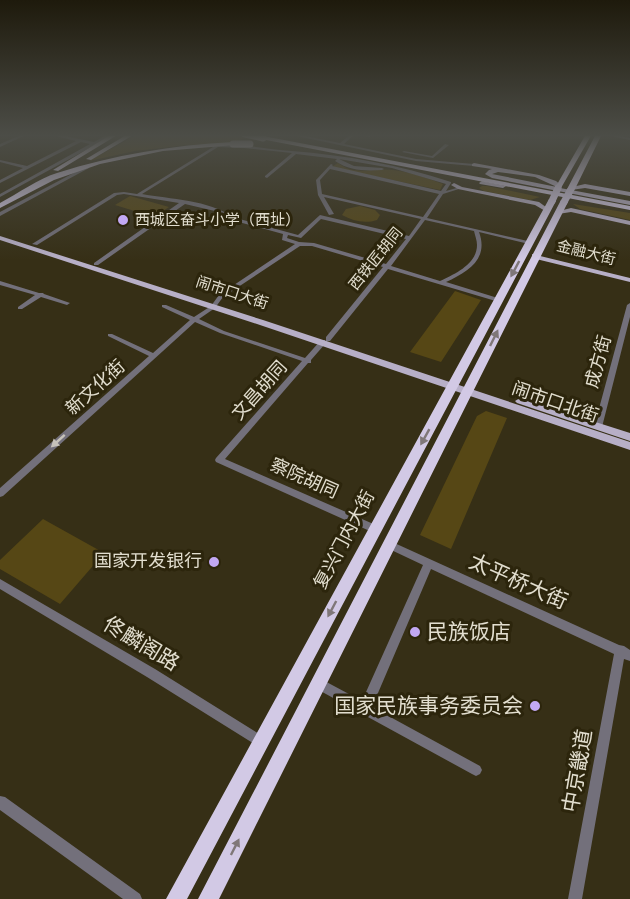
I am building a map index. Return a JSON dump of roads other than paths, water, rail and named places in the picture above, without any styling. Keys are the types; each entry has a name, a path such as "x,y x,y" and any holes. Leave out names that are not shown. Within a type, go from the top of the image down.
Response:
{"highway":[{"path":"0,204 46,176"},
{"path":"463,176 630,207"},
{"path":"475,176 630,207"},
{"name":"复兴门内大街","path":"176,899 564,178"},
{"path":"208,899 576,178"}],"main road":[{"path":"488,176 504,181"},
{"path":"492,176 630,207"},
{"path":"532,176 548,179 559,187"},
{"path":"537,176 564,178"},
{"path":"576,178 587,184 630,193"},
{"path":"455,185 464,187 493,182"},
{"path":"480,183 630,207"},
{"path":"480,183 478,188 483,192 537,202 552,201"},
{"path":"455,185 537,203 547,210"},
{"path":"570,189 588,186 630,193"},
{"path":"564,202 564,205 571,209 630,223"},
{"path":"558,212 571,210 630,223"},
{"name":"闹市口大街","path":"0,233 470,388"},
{"name":"闹市口大街","path":"0,238 215,304"},
{"path":"535,255 630,279"},
{"name":"闹市口北街","path":"470,388 630,437"},
{"name":"闹市口北街","path":"470,388 630,446"}],"street":[{"path":"0,196 46,176"},
{"path":"0,214 69,176"},
{"path":"138,195 169,176"},
{"path":"321,176 320,195 331,214"},
{"path":"367,176 443,194 455,185"},
{"path":"431,176 455,185"},
{"name":"西铁匠胡同","path":"325,340 387,268 443,194 455,185"},
{"path":"35,244 116,195 124,193 221,211 230,218 299,237 320,217 410,238"},
{"path":"320,195 529,242"},
{"path":"96,264 183,203"},
{"path":"440,284 463,270 475,259 480,245 476,231"},
{"path":"286,233 284,239 299,244 310,244 499,300"},
{"name":"新文化街","path":"0,493 194,320 215,304 221,296 299,244"},
{"path":"0,283 67,303"},
{"path":"21,308 41,294"},
{"name":"成方街","path":"598,427 630,305"},
{"path":"164,306 194,320 308,361"},
{"path":"110,335 154,356"},
{"name":"文昌胡同","path":"219,459 325,340"},
{"name":"察院胡同","path":"219,459 375,529"},
{"name":"太平桥大街","path":"390,545 625,653"},
{"path":"365,709 429,563"},
{"name":"佟麟阁路","path":"0,584 142,667 260,741"},
{"name":"中京畿道","path":"575,899 625,653"},
{"path":"319,684 476,770"},
{"path":"0,802 135,899"}],"place":[{"name":"西城区奋斗小学（西址）","path":"123,220"},
{"name":"国家开发银行","path":"214,562"},
{"name":"民族饭店","path":"415,632"},
{"name":"国家民族事务委员会","path":"535,706"}]}
